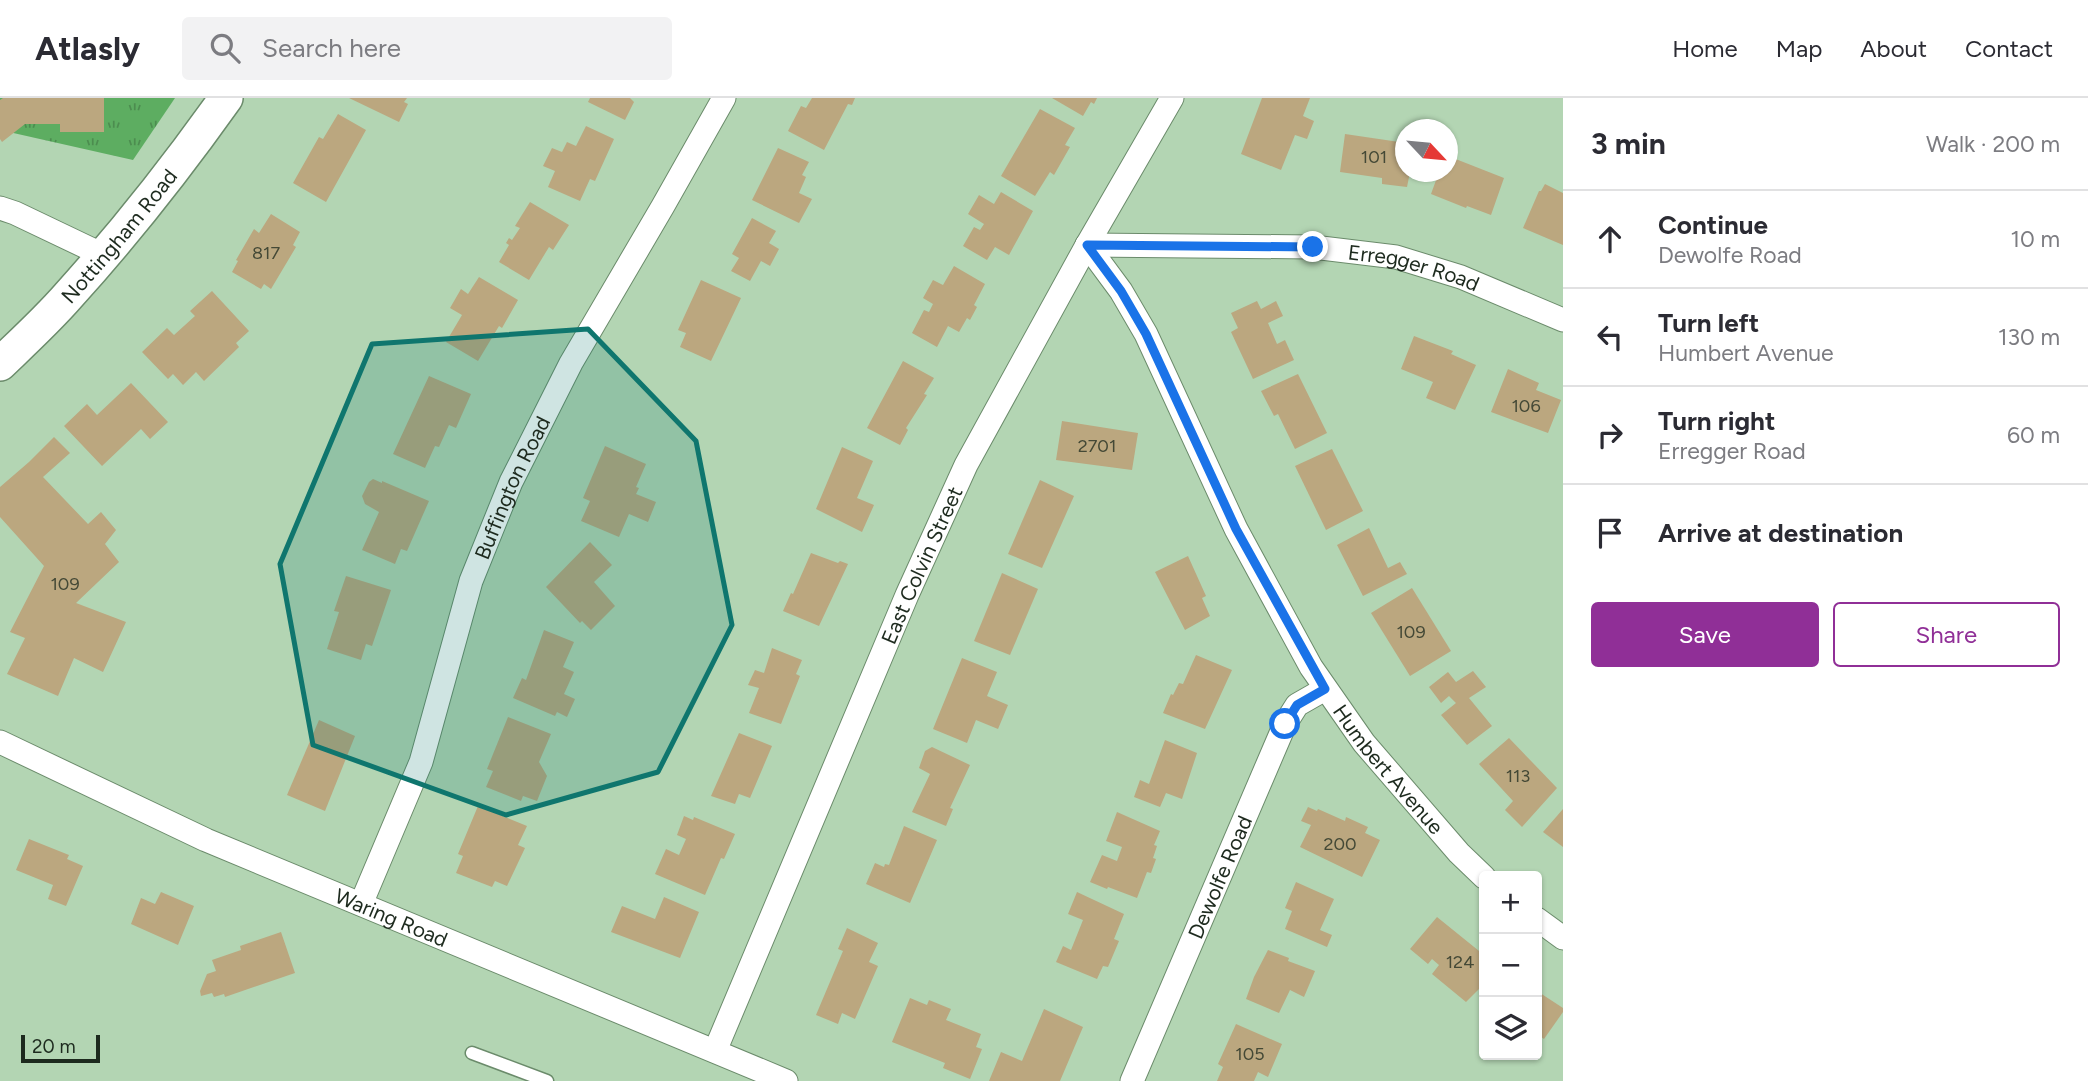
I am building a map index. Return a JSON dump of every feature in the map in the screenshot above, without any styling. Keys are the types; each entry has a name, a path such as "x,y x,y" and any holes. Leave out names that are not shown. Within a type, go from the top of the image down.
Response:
{"street":[{"name":"Nottingham Road","path":"0,365 68,297 174,171 226,98"},
{"name":"Buffington Road","path":"360,904 421,762 471,581 512,482 571,363 724,98"},
{"name":"East Colvin Street","path":"715,1051 939,524 967,466 1087,245 1172,98"},
{"path":"0,208 103,255"},
{"name":"Erregger Road","path":"1087,245 1313,247 1396,257 1461,277 1563,320"},
{"name":"Humbert Avenue","path":"1087,245 1121,291 1146,334 1236,529 1325,689 1364,743 1459,853 1479,872"},
{"name":"Dewolfe Road","path":"1132,1081 1285,724 1297,705 1325,689"},
{"name":"Waring Road","path":"0,742 205,841 715,1051 749,1074 786,1081"},
{"path":"1542,923 1563,938"}],"lane":[{"path":"472,1054 547,1081"}],"highlighted area":[{"path":"588,329 696,441 732,625 658,772 506,815 313,745 280,564 372,344"}],"green space":[{"path":"0,98 175,98 133,160 0,130"}],"building":[{"path":"104,98 104,132 60,132 60,124 25,124 2,142 0,100"},
{"path":"349,98 407,98 404,102 408,104 399,122"},
{"path":"590,98 630,98 634,102 625,120 588,102"},
{"path":"812,98 855,98 852,105 848,104 824,150 788,131 801,106 806,108"},
{"path":"1052,98 1097,98 1094,104 1091,102 1083,116"},
{"path":"1262,98 1310,98 1303,116 1314,121 1307,139 1295,135 1281,170 1241,154"},
{"path":"1040,109 1075,128 1065,145 1070,147 1054,175 1050,172 1035,196 1001,176"},
{"path":"338,114 366,130 326,202 293,183 319,137 323,139"},
{"path":"586,126 614,139 595,181 590,179 580,201 548,187 555,171 543,166 552,148 562,152 567,142 576,146"},
{"path":"1345,134 1395,141 1395,182 1408,182 1407,187 1382,184 1382,178 1340,172"},
{"path":"778,148 809,162 802,175 806,177 799,193 812,199 799,223 752,200"},
{"path":"1458,160 1504,178 1491,215 1431,194 1435,182 1458,182"},
{"path":"1545,184 1563,193 1563,245 1523,228 1539,191"},
{"path":"1001,192 1033,211 1009,255 995,247 987,260 963,246 974,227 980,230 984,224 968,214 979,195 994,204"},
{"path":"530,202 569,225 553,250 549,247 529,280 499,262 509,245 506,243 509,238 512,240 520,228 515,226"},
{"path":"271,214 300,232 293,245 296,247 271,289 264,284 261,289 232,272 254,229 259,233"},
{"path":"752,218 776,231 769,243 779,249 770,266 761,261 750,281 731,271 739,258 732,254"},
{"path":"954,266 985,284 970,320 967,318 959,332 948,326 937,347 912,333 924,310 929,312 933,304 923,298 933,280 943,285"},
{"path":"479,277 518,300 478,361 446,342 462,315 450,308 461,289 468,294"},
{"path":"701,280 741,298 711,361 680,347 686,333 678,330"},
{"path":"212,291 249,331 236,343 239,347 204,381 196,372 183,385 173,374 168,379 142,352 167,328 174,335 195,316 190,311"},
{"path":"1257,301 1261,309 1276,301 1283,316 1268,323 1277,344 1285,340 1294,360 1253,379 1231,332 1238,328 1231,313"},
{"path":"1414,336 1453,351 1451,354 1476,365 1455,410 1426,398 1433,382 1401,369"},
{"path":"903,361 934,378 924,394 927,395 906,428 908,430 900,445 867,428"},
{"path":"1508,369 1539,383 1536,390 1561,400 1548,433 1491,412"},
{"path":"1298,374 1327,433 1295,449 1278,414 1274,416 1261,391"},
{"path":"429,376 471,394 456,428 449,425 425,468 393,454"},
{"path":"131,383 168,422 150,439 141,429 102,466 64,426 87,404 97,415"},
{"path":"1062,421 1138,433 1132,470 1056,460"},
{"path":"54,437 70,453 43,477 88,524 101,512 116,530 105,544 119,562 76,603 126,622 103,672 74,658 58,696 7,674 25,638 10,632 44,566 0,517 0,487"},
{"path":"605,446 646,464 636,487 639,488 636,494 656,502 648,522 629,514 619,537 581,521 590,501 583,498"},
{"path":"842,447 873,461 857,498 874,505 862,532 816,509"},
{"path":"1332,449 1363,511 1326,530 1295,466"},
{"path":"373,479 429,501 407,551 401,549 395,564 362,550 379,512 365,504 362,496"},
{"path":"1040,480 1074,496 1042,568 1008,554"},
{"path":"1369,528 1388,568 1400,562 1407,574 1363,596 1337,545"},
{"path":"590,542 612,565 594,582 615,606 591,630 582,621 580,623 546,587"},
{"path":"811,553 848,564 819,626 783,611"},
{"path":"1188,556 1206,596 1202,598 1210,616 1185,630 1155,572"},
{"path":"1002,573 1038,589 1010,655 974,641"},
{"path":"346,576 391,590 372,646 366,644 361,660 327,649 339,612 334,611"},
{"path":"1412,588 1451,651 1410,676 1371,613"},
{"path":"544,630 574,642 563,667 574,672 564,694 575,699 567,717 557,712 555,716 513,698 522,678 526,680"},
{"path":"772,648 802,660 796,674 800,676 781,724 749,713 759,688 748,685 755,670 764,673"},
{"path":"1196,655 1232,670 1205,729 1163,713 1171,694 1173,695 1179,683 1183,684"},
{"path":"962,658 997,672 987,696 1008,705 998,729 976,720 967,743 933,729"},
{"path":"1473,671 1486,687 1469,698 1492,726 1467,745 1441,715 1456,703 1449,696 1441,703 1429,687 1448,672 1456,682"},
{"path":"508,717 551,734 539,762 547,776 537,801 523,796 521,801 486,787 493,771 487,769"},
{"path":"319,720 355,736 325,811 287,795"},
{"path":"739,733 772,746 750,798 739,794 735,804 711,796"},
{"path":"1509,738 1557,788 1522,827 1505,810 1513,801 1479,764"},
{"path":"1165,740 1197,753 1182,799 1166,793 1160,807 1134,797 1140,780 1149,784"},
{"path":"932,747 970,765 950,808 953,809 946,826 912,812 930,774 919,768 925,751"},
{"path":"478,806 527,826 518,845 525,848 507,886 495,881 492,887 456,873 463,856 458,854"},
{"path":"1308,807 1345,821 1346,817 1368,827 1365,833 1380,840 1362,877 1300,847 1311,825 1301,821"},
{"path":"1563,809 1563,847 1543,832"},
{"path":"1117,812 1160,831 1154,845 1157,846 1153,858 1156,859 1151,873 1147,872 1137,898 1090,882 1102,855 1117,861 1122,847 1106,841"},
{"path":"684,816 693,820 694,817 735,834 705,895 655,874 666,849 679,855 686,839 677,835"},
{"path":"904,826 937,840 910,903 866,884 875,863 884,867 885,864 889,865"},
{"path":"29,839 69,855 67,859 83,866 66,906 48,899 53,885 16,870"},
{"path":"1296,882 1334,899 1320,930 1332,935 1327,947 1285,929 1292,911 1285,908"},
{"path":"161,892 194,906 178,945 131,924 141,898 155,904"},
{"path":"1077,892 1124,914 1114,939 1119,941 1108,967 1103,966 1097,979 1056,962 1063,946 1071,950 1083,920 1068,914"},
{"path":"664,897 699,912 680,958 611,932 622,906 655,919"},
{"path":"1437,917 1479,951 1479,989 1466,1002 1432,974 1439,965 1432,959 1428,964 1410,949"},
{"path":"847,928 878,943 869,962 878,966 855,1019 842,1013 838,1024 816,1015 843,951 838,949"},
{"path":"281,932 295,973 225,997 224,994 214,997 212,993 201,996 200,991 207,974 216,971 212,960 241,950 240,946"},
{"path":"1268,950 1315,971 1304,997 1290,990 1279,1013 1246,999"},
{"path":"1542,994 1563,1008 1544,1039 1542,1038"},
{"path":"910,998 927,1005 929,1000 951,1009 946,1020 981,1034 976,1047 982,1049 970,1079 943,1068 945,1063 892,1042"},
{"path":"1044,1009 1083,1027 1060,1081 989,1081 1001,1052 1022,1061"},
{"path":"1236,1024 1282,1044 1268,1077 1258,1072 1254,1081 1217,1081 1223,1067 1218,1064"}],"route":[{"path":"1285,724 1297,705 1325,689 1236,529 1146,334 1121,291 1087,245 1313,247"}]}
